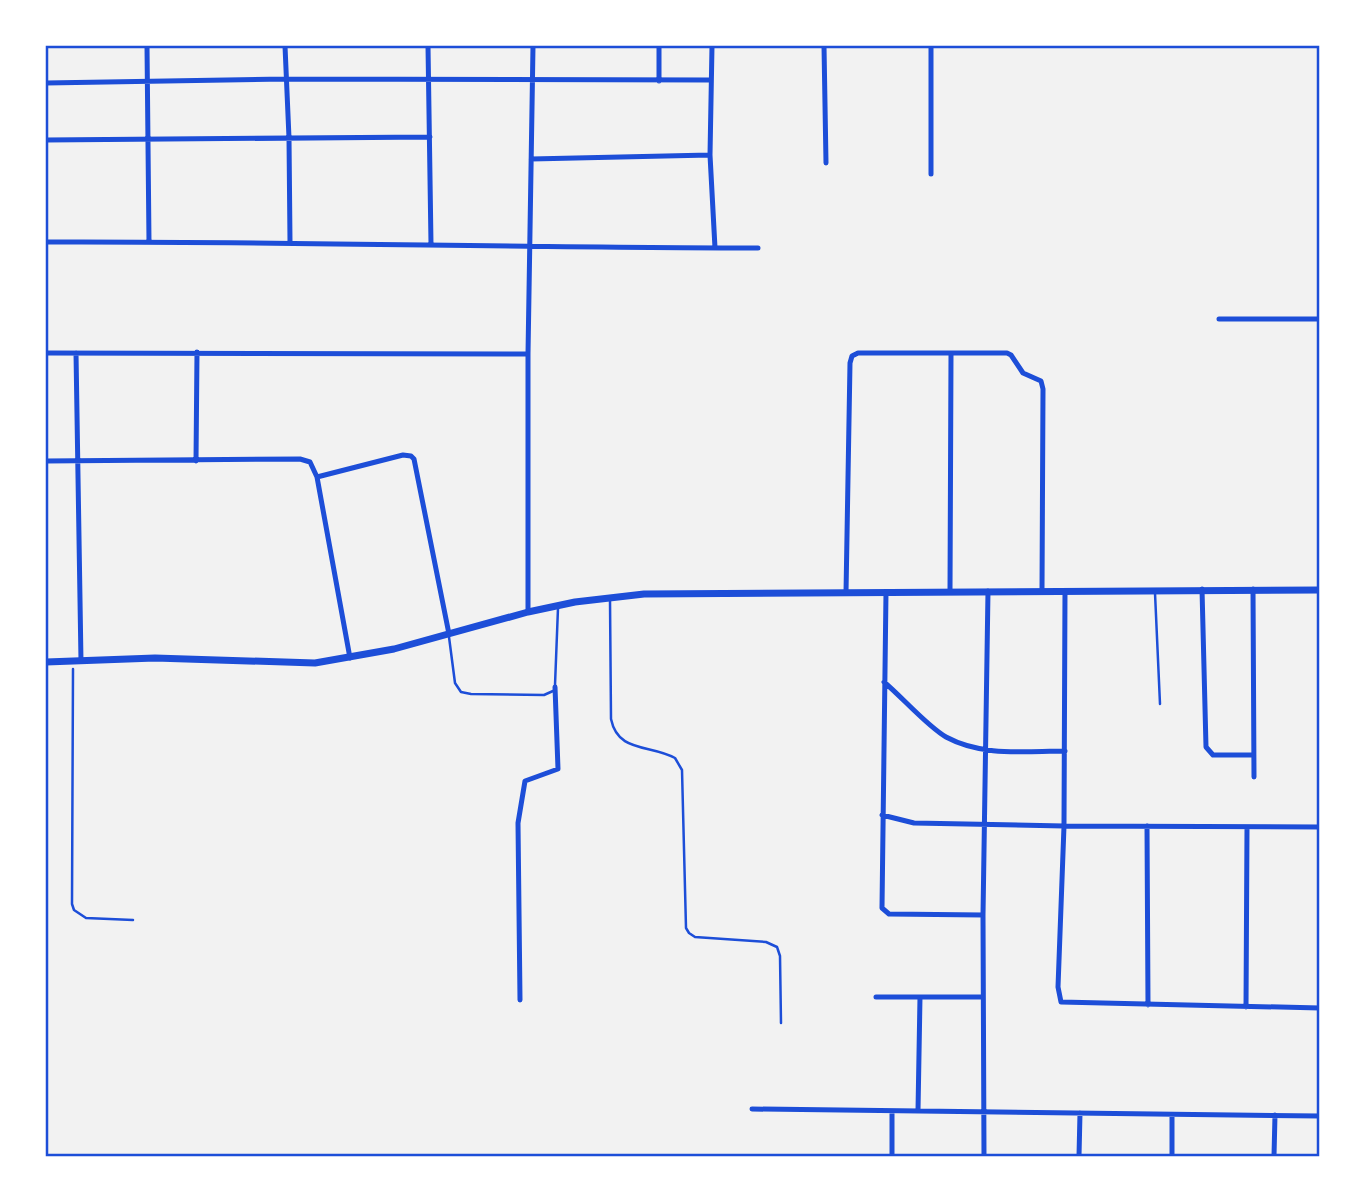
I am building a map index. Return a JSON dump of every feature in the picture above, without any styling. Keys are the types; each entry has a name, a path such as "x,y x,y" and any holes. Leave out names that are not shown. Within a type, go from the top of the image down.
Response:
{"street":[{"path":"148,46 149,242"},
{"path":"285,46 290,242"},
{"path":"428,46 431,244"},
{"path":"528,612 528,354 533,46"},
{"path":"659,46 659,81"},
{"path":"712,46 710,155 715,248"},
{"path":"824,46 826,163"},
{"path":"931,46 931,174"},
{"path":"46,83 428,78 710,80"},
{"path":"46,140 430,138"},
{"path":"531,159 710,155"},
{"path":"46,242 758,248"},
{"path":"1219,319 1320,319"},
{"path":"196,461 197,352"},
{"path":"46,353 528,354"},
{"path":"76,353 77,663"},
{"path":"846,593 850,359 858,353 1007,353 1023,373 1041,381 1042,591"},
{"path":"950,592 951,354"},
{"path":"317,477 403,455 414,459 449,634"},
{"path":"46,461 306,460 313,466 317,477 349,657"},
{"path":"1202,589 1206,747 1213,755 1253,755"},
{"path":"1253,589 1254,777"},
{"path":"46,662 155,659 316,663 394,649 528,612 610,597 644,594 1320,590"},
{"path":"984,1157 983,915 988,591"},
{"path":"1065,591 1061,1002 1320,1008"},
{"path":"887,592 881,903 884,911 889,914 983,915"},
{"path":"884,682 945,736 987,751 1065,751"},
{"path":"520,1000 517,823 525,781 558,769 555,687"},
{"path":"882,815 914,823 1320,827"},
{"path":"1147,826 1148,1005"},
{"path":"1246,1007 1247,827"},
{"path":"876,997 983,997"},
{"path":"918,1111 920,997"},
{"path":"751,1109 1320,1116"},
{"path":"892,1111 892,1157"},
{"path":"1079,1157 1080,1113"},
{"path":"1172,1115 1172,1157"},
{"path":"1274,1157 1275,1115"}],"lane":[{"path":"1155,590 1160,704"},
{"path":"610,597 611,719 615,734 624,742 674,758 682,770 686,928 695,937 766,942 777,947 780,956 782,1023"},
{"path":"449,634 455,683 461,692 544,695 551,693 555,687 558,606"}],"path":[{"path":"77,663 72,904 74,910 86,918 134,920"}]}
